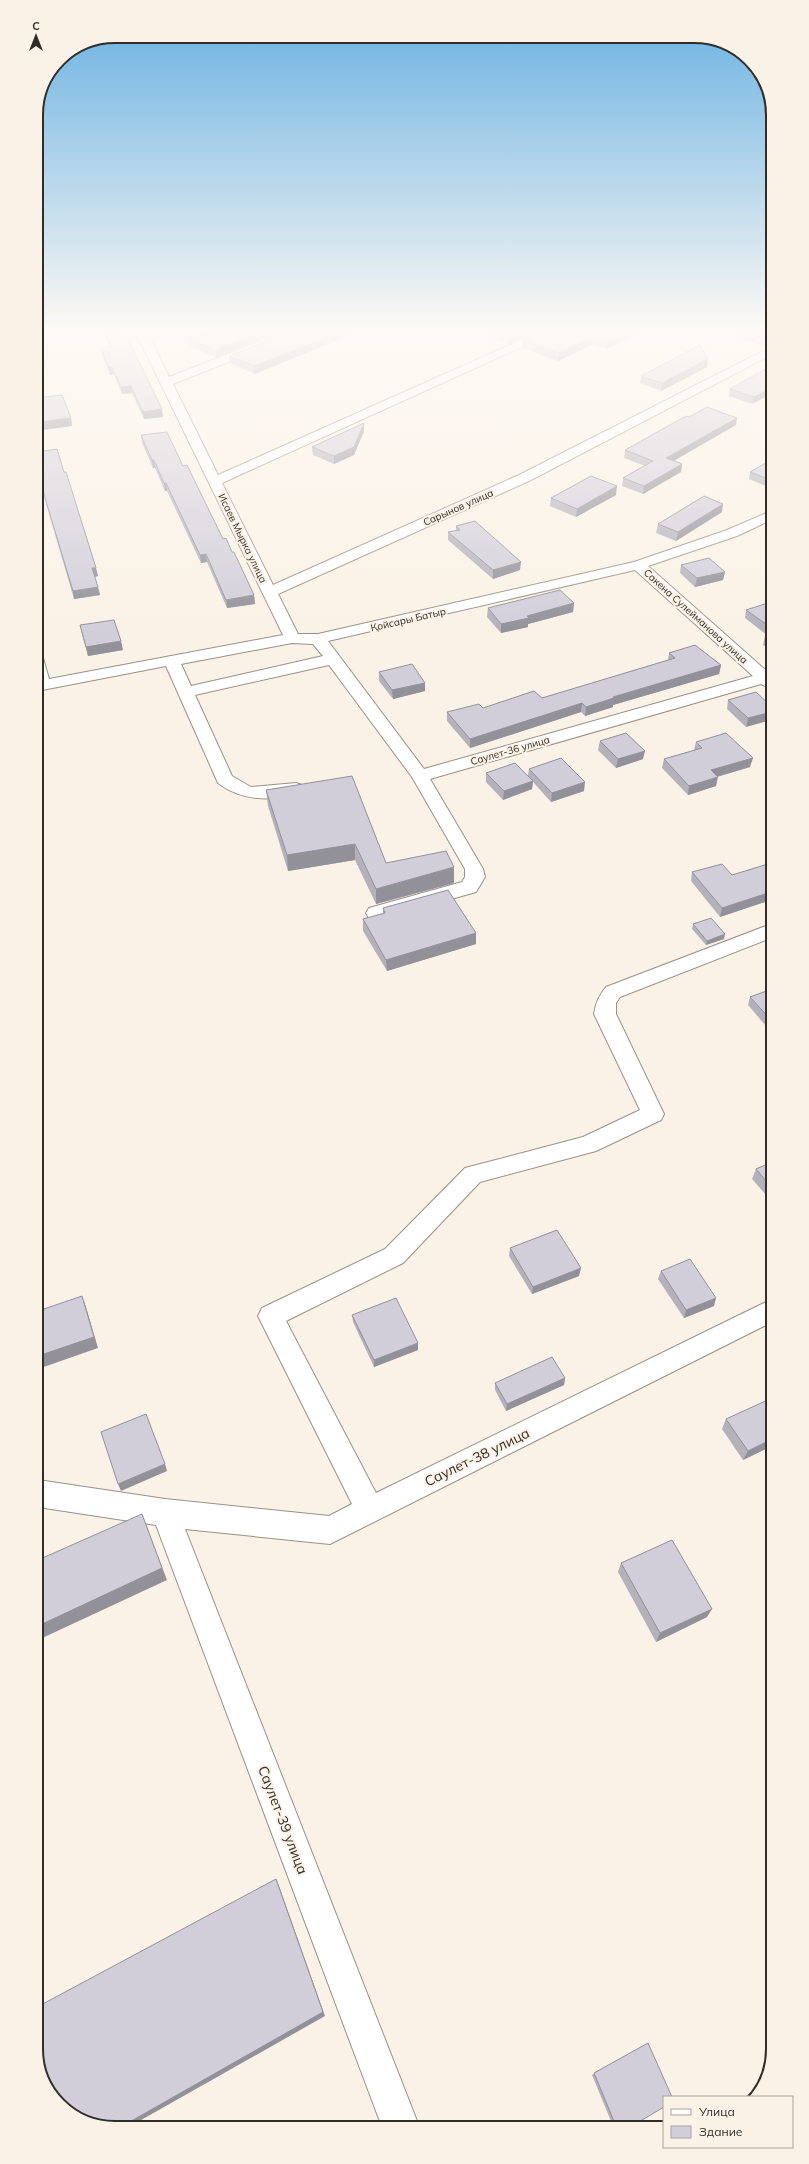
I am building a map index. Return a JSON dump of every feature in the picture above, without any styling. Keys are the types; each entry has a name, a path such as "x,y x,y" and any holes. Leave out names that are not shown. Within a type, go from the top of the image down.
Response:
{"street":[{"name":"Исаев Мырка улица","path":"191,432 292,638"},
{"path":"215,481 325,432"},
{"name":"Сарынов улица","path":"270,592 524,478 613,432"},
{"name":"Қойсары Батыр","path":"43,685 292,638 318,639 638,565 732,533 766,517"},
{"name":"Сакена Сулейманова улица","path":"638,565 766,678"},
{"path":"318,639 420,776 474,868 475,877 469,887 376,913"},
{"path":"186,692 333,659"},
{"path":"172,661 224,779 235,789 247,794 313,787"},
{"name":"Саулет-36 улица","path":"420,776 766,681"},
{"path":"370,1510 270,1316 394,1256 473,1175 588,1145 653,1114 605,1014 606,1002 613,992 766,933"},
{"name":"Саулет-38 улица","path":"43,1494 165,1513 330,1530 766,1313"},
{"name":"Саулет-39 улица","path":"165,1513 399,2121"}],"building":[{"path":"167,432 183,466 187,465 223,539 226,538 232,552 234,552 254,595 226,600 206,554 200,555 166,483 164,483 154,460 152,460 141,435"},
{"path":"345,432 360,432 354,447 334,456 312,447"},
{"path":"657,432 712,432 666,458 682,464 644,486 623,478 653,461 625,450"},
{"path":"57,449 64,472 66,472 96,568 92,568 98,587 73,591 43,491 43,451"},
{"path":"766,463 766,478 750,472"},
{"path":"591,476 617,486 577,509 551,498"},
{"path":"704,496 723,504 678,532 658,524"},
{"path":"475,521 521,562 493,570 448,532 460,530 456,526"},
{"path":"709,558 725,572 697,578 681,565"},
{"path":"560,590 574,603 527,616 529,618 501,624 488,608"},
{"path":"766,604 766,624 746,610"},
{"path":"114,620 121,641 86,647 80,625"},
{"path":"695,645 721,665 613,697 614,698 586,707 582,703 470,739 447,712 479,704 483,708 534,691 542,698 675,658 669,653"},
{"path":"412,664 425,683 392,690 379,672"},
{"path":"756,692 766,701 766,713 748,718 728,700"},
{"path":"626,733 645,751 618,759 600,741"},
{"path":"726,733 753,758 711,770 718,777 689,786 664,759 702,748 696,742"},
{"path":"561,758 585,782 552,793 529,769"},
{"path":"515,763 533,781 504,791 486,773"},
{"path":"352,776 386,863 446,851 454,867 376,889 355,844 287,855 266,790"},
{"path":"722,864 732,875 766,865 766,894 722,908 692,872"},
{"path":"448,890 476,933 386,960 363,919 385,913 383,908"},
{"path":"711,918 725,934 707,941 693,924"},
{"path":"766,991 766,1014 750,997"},
{"path":"766,1165 766,1181 756,1169"},
{"path":"557,1230 581,1268 533,1287 510,1248"},
{"path":"690,1259 716,1298 686,1310 661,1271"},
{"path":"82,1296 94,1337 43,1354 43,1309"},
{"path":"396,1298 418,1343 374,1360 352,1315"},
{"path":"552,1357 565,1378 507,1404 495,1383"},
{"path":"766,1401 766,1442 748,1451 726,1419"},
{"path":"146,1414 165,1464 118,1484 101,1432"},
{"path":"142,1514 162,1568 43,1624 43,1558"},
{"path":"672,1540 712,1609 660,1633 621,1563"},
{"path":"276,1879 323,2012 131,2121 111,2121 97,2119 83,2114 64,2100 53,2085 45,2067 43,2049 43,2004"},
{"path":"648,2043 672,2096 663,2096 663,2108 640,2121 614,2121 594,2073"}]}
